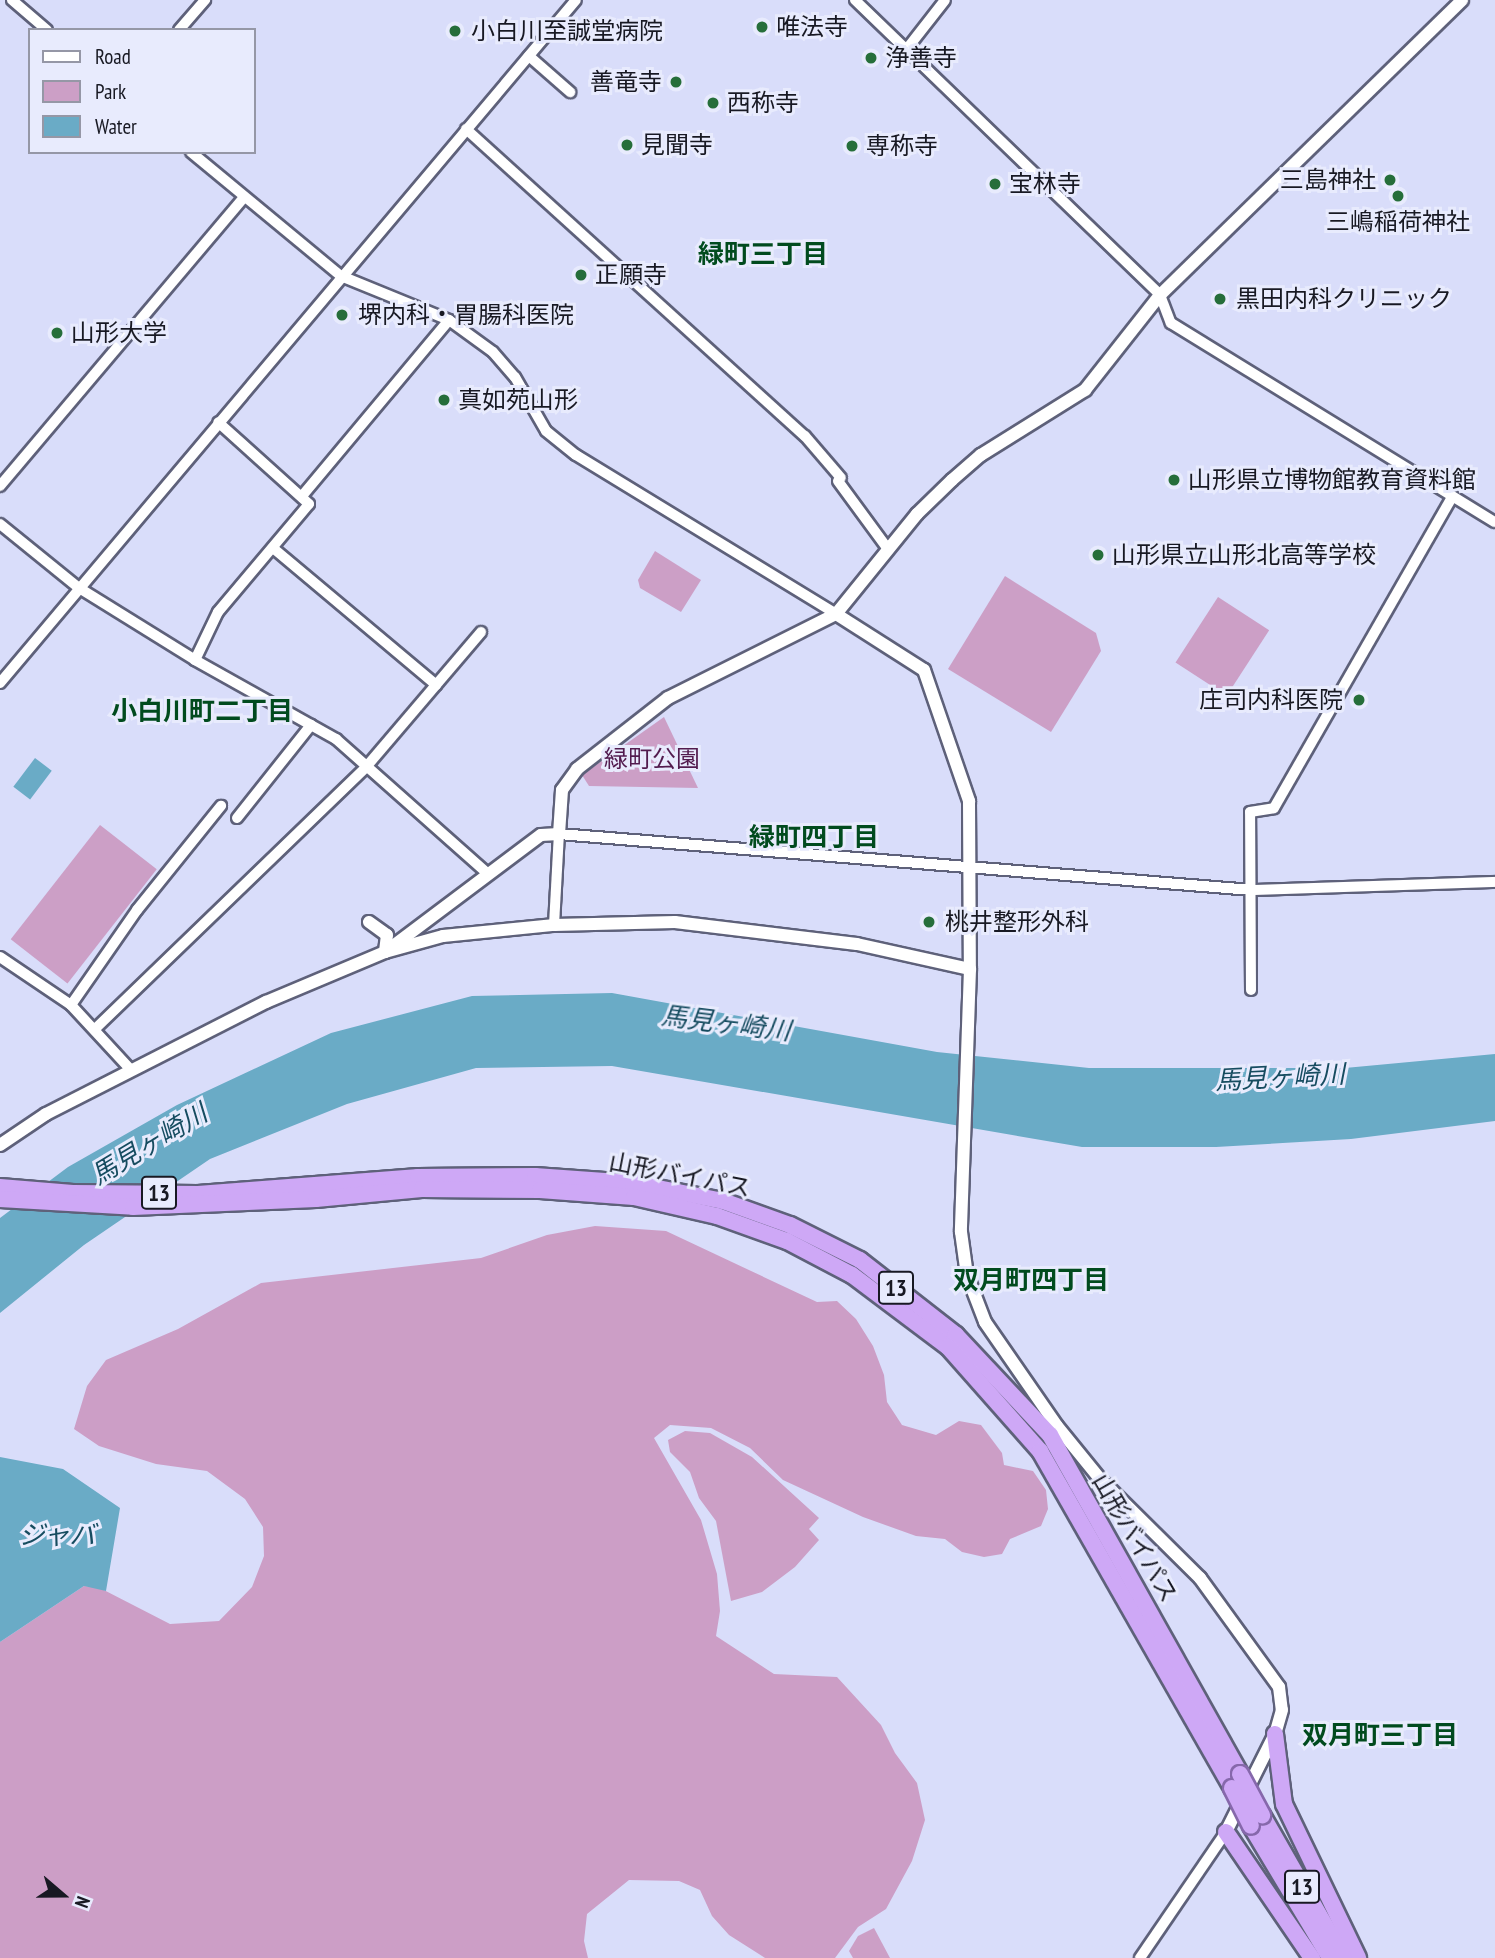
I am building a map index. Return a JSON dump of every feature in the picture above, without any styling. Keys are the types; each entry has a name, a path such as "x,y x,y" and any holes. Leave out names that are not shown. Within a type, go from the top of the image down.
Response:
{"highway":[{"name":"山形バイパス","path":"0,1187 73,1193 198,1194 422,1189 540,1190 634,1197 718,1216 787,1241 852,1275 947,1348 1040,1451 1236,1781 1330,1958"},
{"name":"山形バイパス","path":"0,1199 133,1207 317,1192"},
{"path":"1276,1734 1284,1804 1358,1958"},
{"name":"山形バイパス","path":"1257,1821 1344,1958"},
{"path":"1226,1832 1312,1958"}],"street":[{"path":"12,0 45,28"},
{"path":"181,28 205,0"},
{"path":"0,683 576,0"},
{"path":"855,0 1160,295 1171,323 1243,371 1495,523"},
{"path":"906,50 945,0"},
{"path":"554,925 562,790 586,762 668,698 836,614 917,514 981,455 1085,390 1160,295 1462,0"},
{"path":"528,56 570,92"},
{"path":"466,129 805,436 888,549"},
{"path":"193,154 341,276 449,320 492,352 515,377 545,431 576,455 924,670 932,683 969,801 970,969 966,988 961,1192 967,1275 985,1322 1027,1385 1100,1479 1200,1578 1258,1653 1279,1687 1283,1710 1276,1734 1226,1832 1140,1958"},
{"path":"0,486 244,197"},
{"path":"302,496 449,320"},
{"path":"194,660 218,612 309,504 218,422"},
{"path":"1251,989 1250,812 1275,808 1452,497"},
{"path":"0,524 79,588 194,660 311,724 367,766 487,873"},
{"path":"273,548 436,685"},
{"path":"96,1028 367,766 481,632"},
{"path":"236,818 311,724"},
{"path":"71,1005 137,911 221,806"},
{"path":"385,952 541,835 559,834 971,871 1252,890 1495,882"},
{"path":"443,936 438,923 444,908"},
{"path":"369,922 387,936 385,952"},
{"path":"0,1145 46,1114 266,1002 385,952 443,936 554,925 675,922 857,944 970,969"},
{"path":"0,957 71,1005 96,1028 131,1070"}],"green space":[{"path":"655,551 701,580 681,612 640,588 638,580"},
{"path":"1005,576 1096,633 1101,651 1051,732 948,669"},
{"path":"1218,597 1269,630 1227,696 1176,662"},
{"name":"緑町公園","path":"664,717 698,788 589,786 582,775"},
{"path":"100,825 157,869 67,984 11,939"},
{"path":"685,1431 710,1433 752,1457 819,1518 809,1529 819,1540 795,1567 762,1592 731,1601 716,1521 699,1498 690,1472 670,1452 668,1440"},
{"path":"874,1928 890,1958 853,1958 849,1951 858,1936"}],"shaded area":[{"path":"595,1226 666,1231 817,1302 837,1301 856,1319 873,1346 884,1375 887,1402 902,1425 936,1435 959,1421 981,1425 1002,1453 1004,1465 1033,1471 1046,1490 1048,1509 1041,1526 1010,1539 1002,1554 984,1557 962,1552 945,1539 916,1536 863,1517 783,1480 750,1448 711,1428 670,1425 654,1438 701,1520 717,1574 720,1611 716,1636 774,1674 837,1677 881,1725 895,1753 917,1783 925,1820 912,1861 886,1909 858,1927 835,1958 765,1958 729,1935 712,1916 700,1890 679,1881 629,1880 587,1914 584,1941 588,1958 0,1958 0,1642 84,1586 98,1587 170,1624 219,1621 252,1587 264,1556 263,1527 245,1499 207,1471 156,1464 99,1446 74,1429 87,1386 106,1360 178,1329 261,1283 481,1258 547,1235"}],"water":[{"path":"35,758 52,771 30,799 13,787"},
{"name":"馬見ヶ崎川","path":"612,993 937,1052 1089,1068 1345,1068 1495,1054 1495,1121 1351,1139 1216,1147 1082,1147 612,1066 476,1068 347,1104 210,1159 84,1245 0,1313 0,1218 68,1167 177,1105 331,1033 472,996"},
{"name":"ジャバ","path":"0,1457 63,1469 120,1508 106,1591 84,1586 0,1642"}],"place":[{"name":"唯法寺","path":"762,27"},
{"name":"小白川至誠堂病院","path":"455,31"},
{"name":"浄善寺","path":"871,58"},
{"name":"善竜寺","path":"676,82"},
{"name":"西称寺","path":"713,103"},
{"name":"見聞寺","path":"627,145"},
{"name":"専称寺","path":"852,146"},
{"name":"三島神社","path":"1390,180"},
{"name":"宝林寺","path":"995,184"},
{"name":"三嶋稲荷神社","path":"1398,196"},
{"name":"正願寺","path":"581,275"},
{"name":"黒田内科クリニック","path":"1220,299"},
{"name":"堺内科・胃腸科医院","path":"342,315"},
{"name":"山形大学","path":"57,333"},
{"name":"真如苑山形","path":"444,400"},
{"name":"山形県立博物館教育資料館","path":"1174,480"},
{"name":"山形県立山形北高等学校","path":"1098,555"},
{"name":"庄司内科医院","path":"1359,700"},
{"name":"桃井整形外科","path":"929,922"}],"district":[{"name":"緑町三丁目","path":"763,254"},
{"name":"小白川町二丁目","path":"202,711"},
{"name":"緑町四丁目","path":"814,837"},
{"name":"双月町四丁目","path":"1031,1280"},
{"name":"双月町三丁目","path":"1380,1735"}]}
